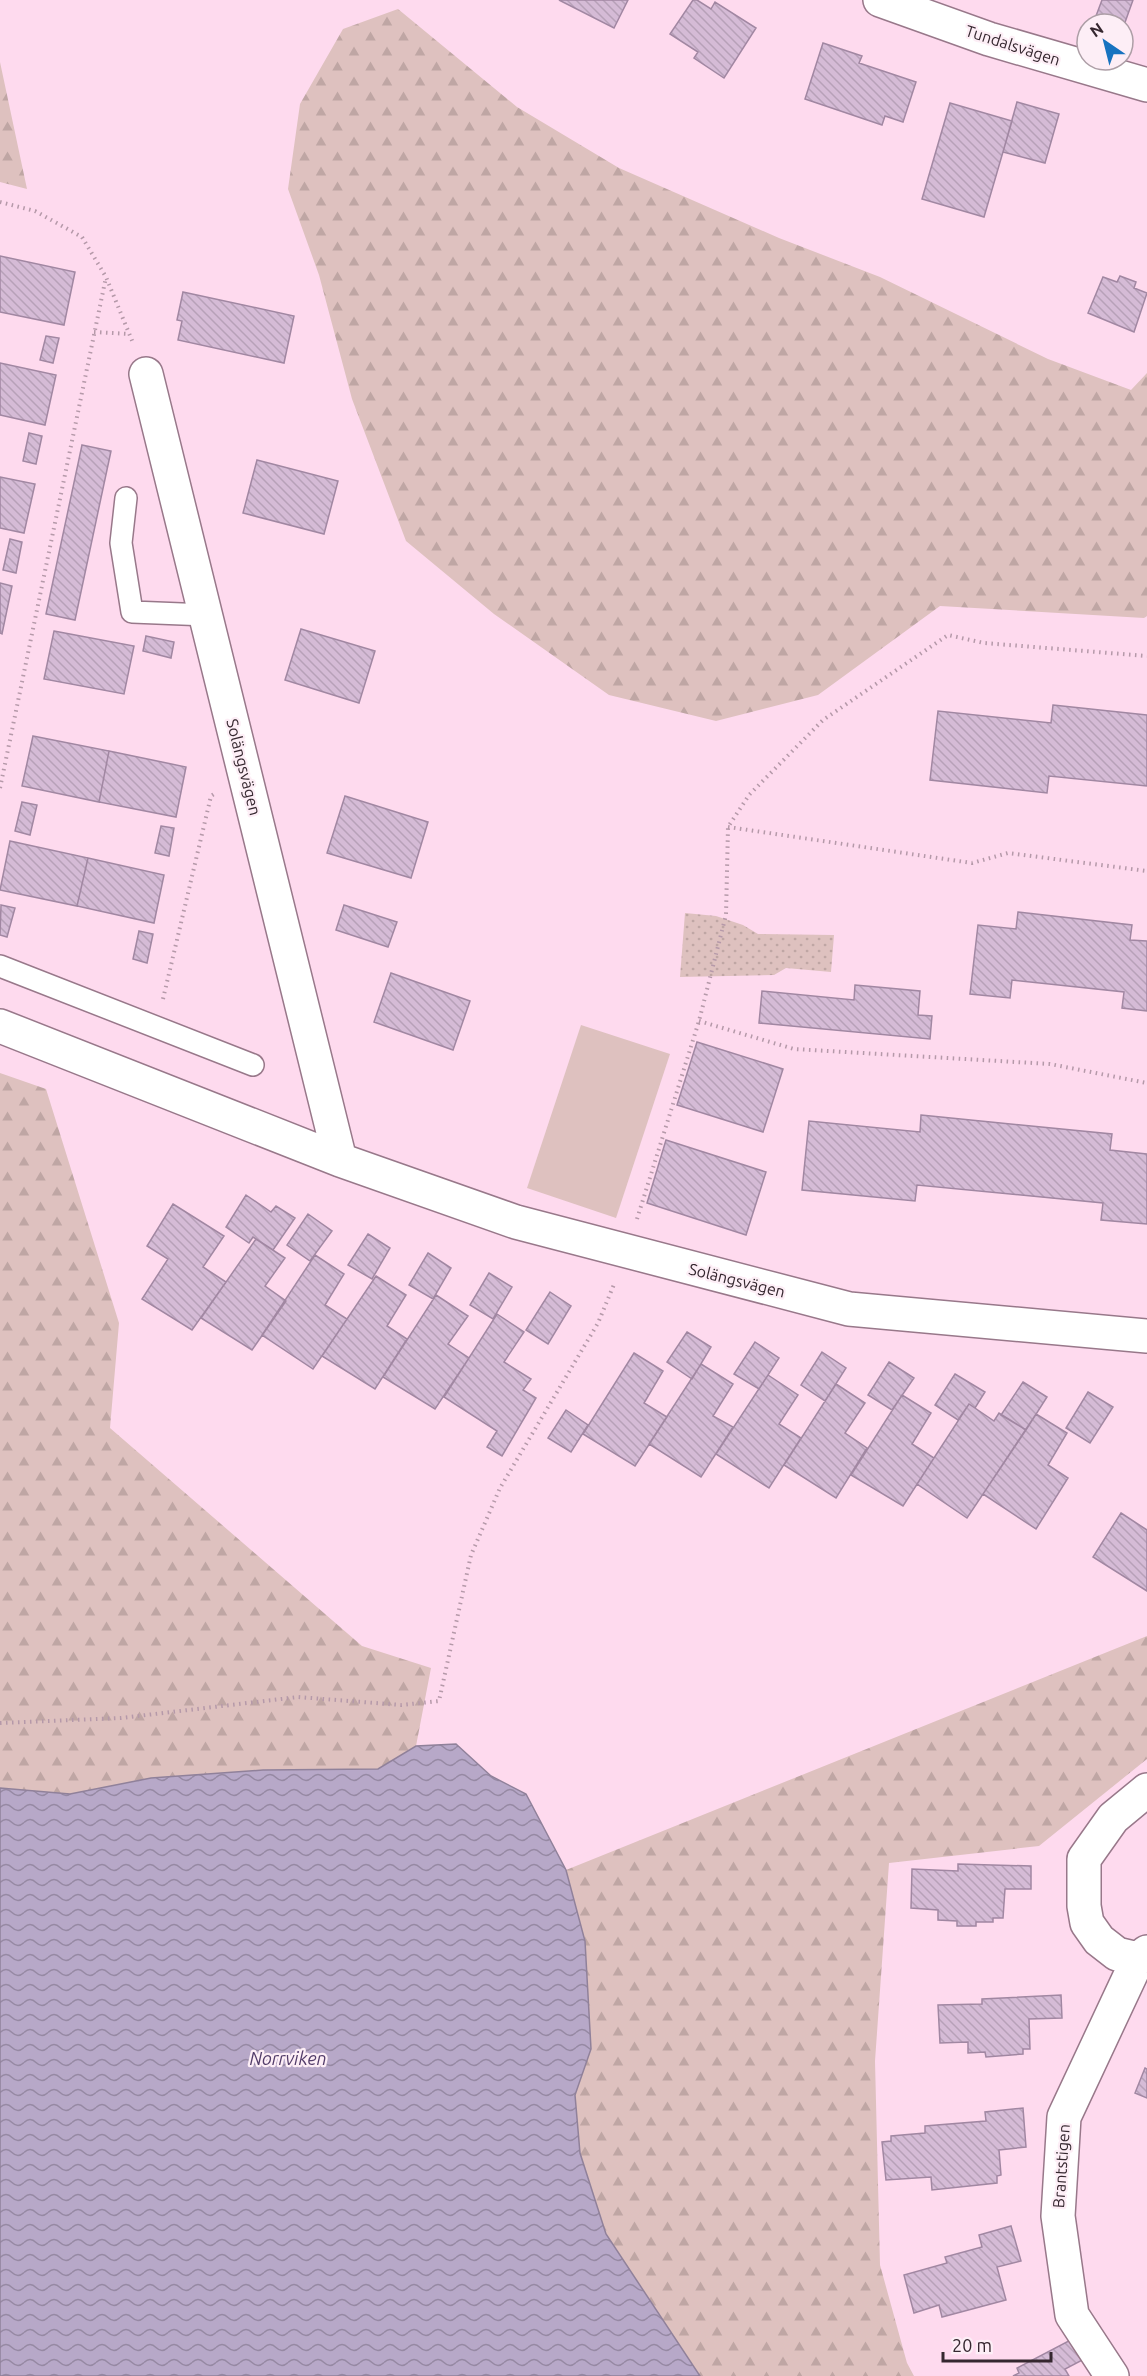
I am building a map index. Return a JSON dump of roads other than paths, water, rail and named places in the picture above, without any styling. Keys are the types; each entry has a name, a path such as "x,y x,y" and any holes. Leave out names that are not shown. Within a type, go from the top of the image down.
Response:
{"street":[{"name":"Tundalsvägen","path":"880,0 989,39 1147,85"},
{"name":"Solängsvägen","path":"146,374 340,1160"},
{"name":"Solängsvägen","path":"0,1026 340,1160 516,1222 849,1309 1147,1336"},
{"path":"1143,1956 1117,1954 1099,1940 1087,1923 1084,1906 1084,1859 1113,1818 1147,1790"},
{"name":"Brantstigen","path":"1113,2376 1072,2315 1058,2216 1064,2116 1143,1956"}],"lane":[{"path":"126,498 121,543 132,612 207,615"},
{"path":"0,966 253,1065"}],"water":[{"name":"Norrviken","path":"456,1744 491,1776 526,1794 566,1870 585,1941 591,2049 575,2095 580,2153 606,2234 700,2376 0,2376 0,1788 70,1794 151,1778 263,1770 378,1769 416,1746"}]}
